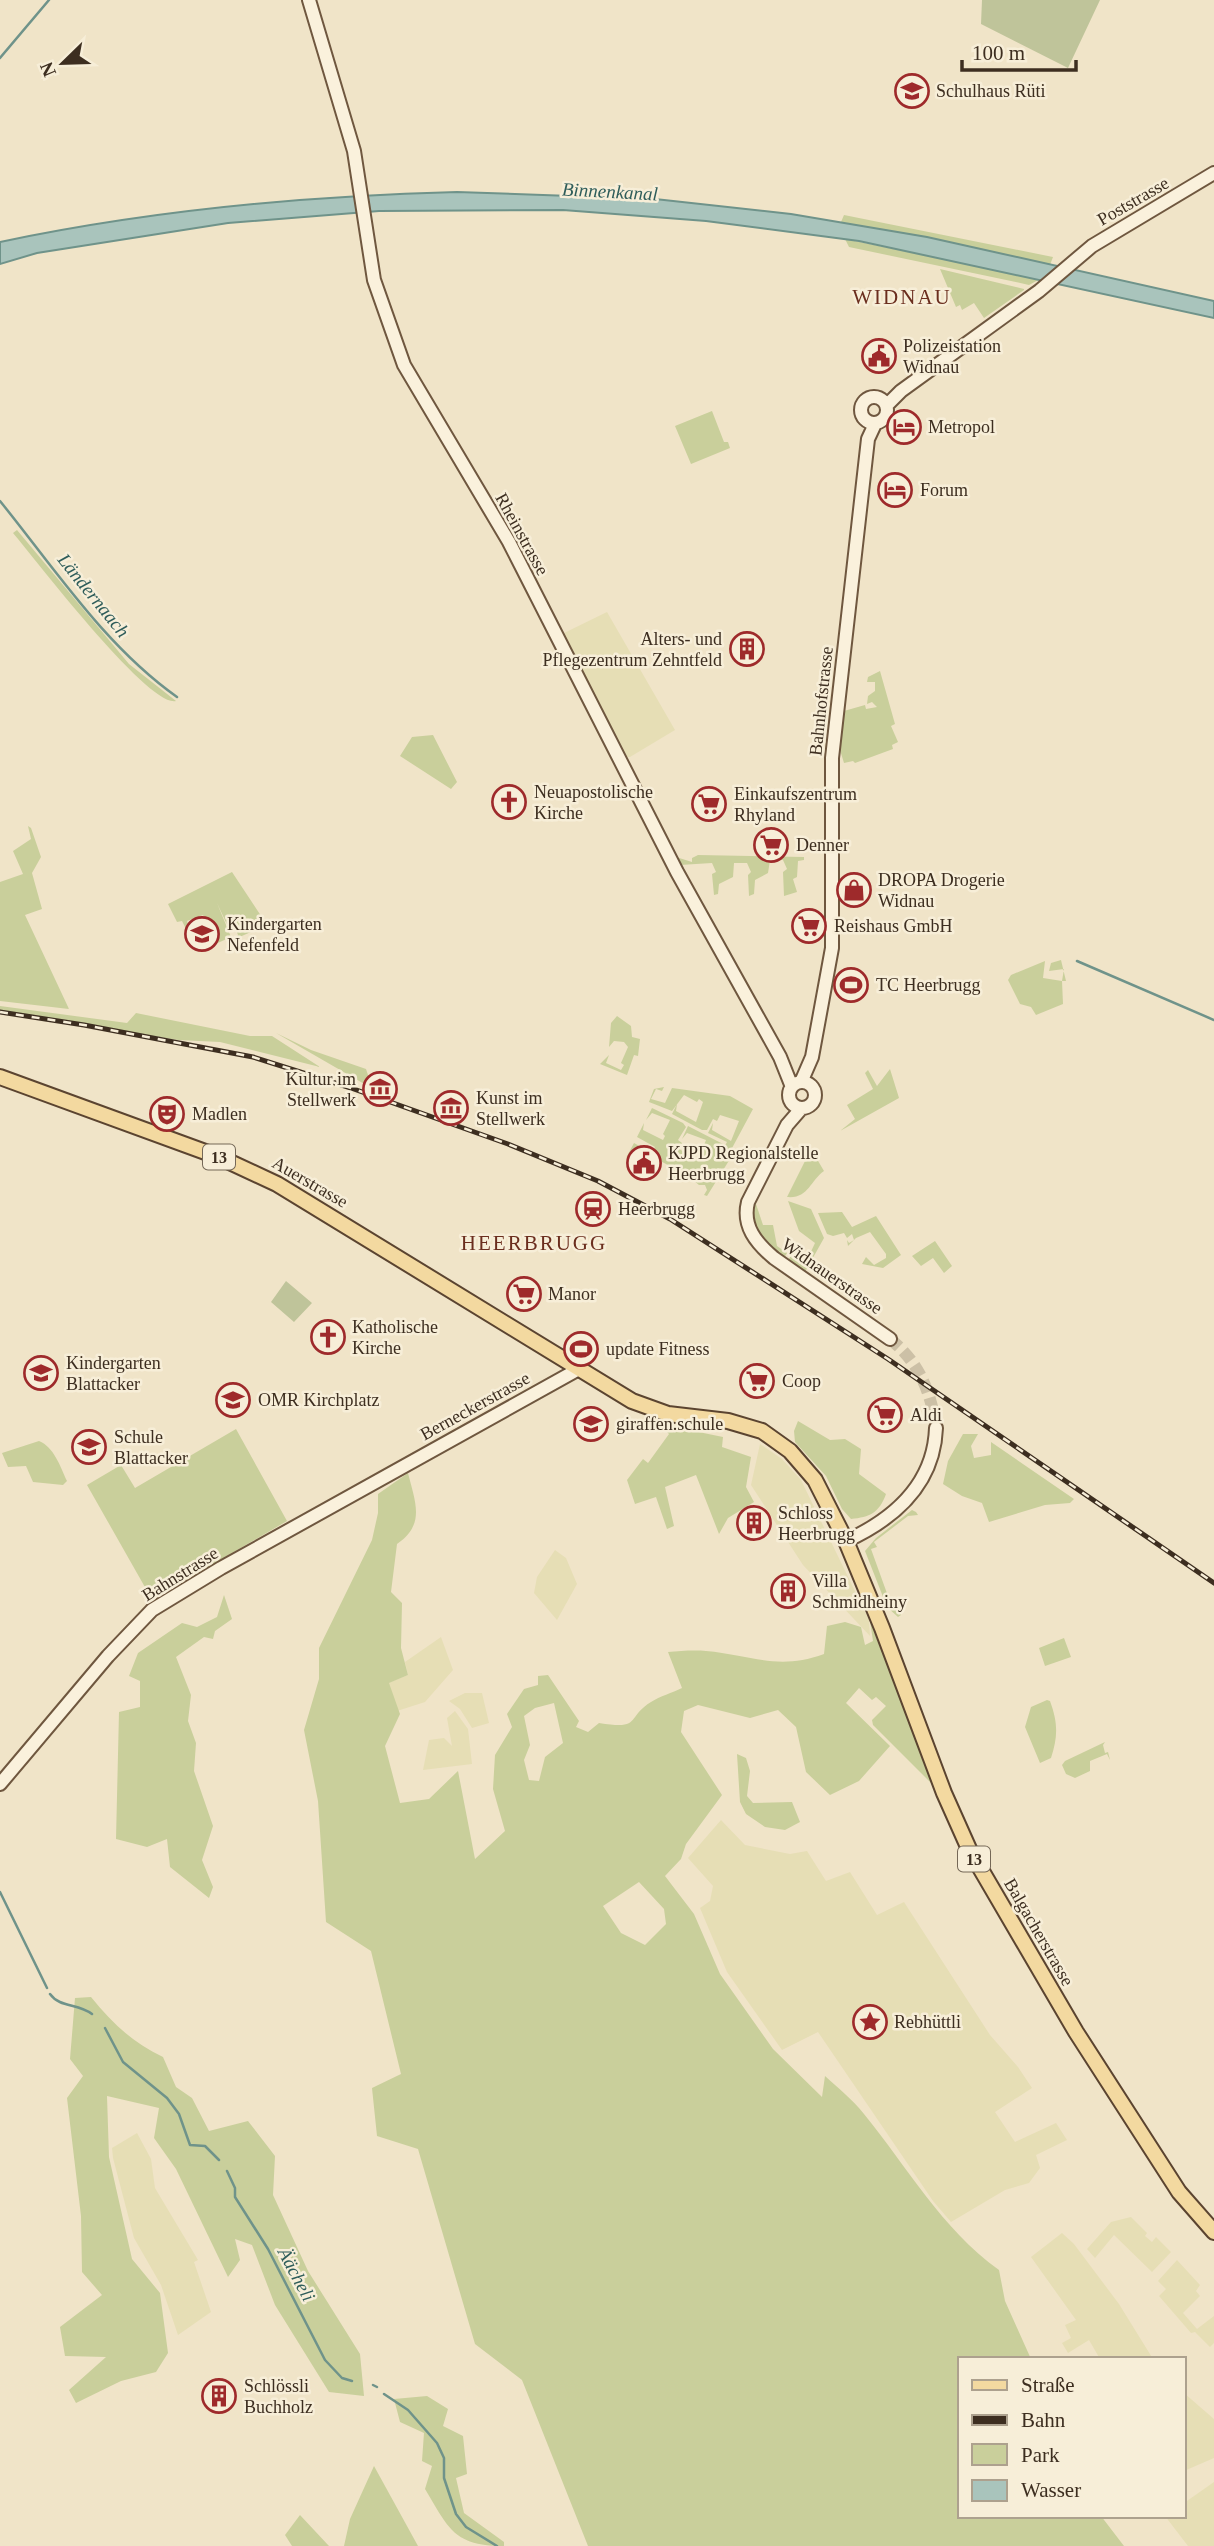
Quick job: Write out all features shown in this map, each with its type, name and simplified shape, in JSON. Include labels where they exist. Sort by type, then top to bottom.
[{"type":"main road","name":"Rheinstrasse","points":[[309,0],[354,151],[374,280],[404,365],[509,542],[677,872],[780,1057],[802,1080]]},
{"type":"main road","name":"Poststrasse","points":[[884,401],[1046,285],[1113,232],[1214,173]]},
{"type":"main road","points":[[873,396],[884,401],[869,422],[861,409],[873,396]]},
{"type":"main road","name":"Bahnhofstrasse","points":[[802,1080],[830,968],[831,758],[869,422]]},
{"type":"main road","name":"Auerstrasse","points":[[0,1077],[219,1157],[277,1184],[577,1370]]},
{"type":"main road","points":[[796,1106],[802,1080]]},
{"type":"main road","name":"Widnauerstrasse","points":[[802,1080],[814,1102],[809,1109],[796,1106],[748,1202],[746,1214],[749,1227],[764,1250],[774,1258],[890,1339]]},
{"type":"main road","name":"Berneckerstrasse","points":[[391,1473],[577,1370]]},
{"type":"main road","name":"Balgacherstrasse","points":[[577,1370],[606,1388],[650,1409],[744,1425],[777,1440],[815,1480],[846,1541],[969,1849],[1040,1974],[1166,2170],[1199,2218],[1214,2232]]},
{"type":"main road","points":[[846,1541],[885,1520],[911,1496],[932,1457],[936,1428]]},
{"type":"main road","name":"Bahnstrasse","points":[[0,1784],[108,1656],[152,1610],[391,1473]]},
{"type":"shaded area","points":[[607,612],[675,730],[630,757],[625,757],[562,634]]},
{"type":"shaded area","points":[[760,1444],[782,1459],[801,1480],[869,1620],[870,1636],[803,1565],[751,1485]]},
{"type":"shaded area","points":[[555,1550],[566,1558],[577,1584],[557,1620],[534,1593],[537,1577]]},
{"type":"shaded area","points":[[441,1637],[453,1670],[425,1702],[397,1711],[388,1683],[408,1675],[405,1662]]},
{"type":"shaded area","points":[[465,1693],[482,1693],[489,1723],[472,1728],[460,1709],[449,1701]]},
{"type":"shaded area","points":[[455,1711],[468,1729],[472,1764],[423,1770],[429,1740],[444,1738],[452,1746],[447,1718]]},
{"type":"shaded area","points":[[721,1820],[745,1845],[790,1854],[807,1851],[826,1881],[850,1872],[877,1915],[904,1902],[990,2035],[1032,2088],[995,2112],[1015,2142],[1056,2123],[1067,2140],[1036,2155],[1040,2168],[1029,2183],[1005,2190],[951,2222],[933,2201],[818,2032],[782,2050],[727,1972],[700,1908],[710,1901],[713,1886],[688,1858]]},
{"type":"shaded area","points":[[137,2133],[151,2159],[155,2188],[198,2260],[194,2262],[211,2312],[178,2335],[161,2285],[134,2238],[113,2158],[112,2148]]},
{"type":"shaded area","points":[[1131,2217],[1147,2233],[1145,2236],[1152,2242],[1156,2237],[1171,2252],[1152,2272],[1114,2235],[1095,2258],[1087,2249],[1111,2222]]},
{"type":"shaded area","points":[[1062,2233],[1074,2244],[1119,2304],[1152,2357],[1099,2357],[1089,2340],[1068,2353],[1062,2343],[1071,2338],[1065,2325],[1076,2320],[1031,2257]]},
{"type":"shaded area","points":[[1177,2260],[1200,2285],[1196,2291],[1200,2296],[1183,2313],[1197,2329],[1214,2316],[1214,2343],[1210,2347],[1195,2332],[1191,2333],[1159,2296],[1166,2289],[1158,2281]]},
{"type":"shaded area","points":[[1186,2395],[1214,2419],[1214,2458],[1186,2470]]},
{"type":"shaded area","points":[[1214,2482],[1214,2546],[1188,2546],[1167,2518],[1186,2518],[1186,2502]]},
{"type":"green space","points":[[982,0],[1100,0],[1068,68],[981,24]]},
{"type":"green space","points":[[844,215],[1053,257],[1050,265],[841,222]]},
{"type":"green space","points":[[845,239],[1040,279],[1029,285],[849,247]]},
{"type":"green space","points":[[940,269],[1024,290],[984,318],[974,303],[962,310],[960,305],[956,307]]},
{"type":"green space","points":[[712,411],[724,442],[728,442],[730,448],[691,464],[675,426]]},
{"type":"green space","points":[[17,530],[129,664],[176,701],[162,697],[118,658],[13,533]]},
{"type":"green space","points":[[880,671],[895,724],[891,726],[898,742],[892,745],[893,749],[855,763],[844,763],[840,750],[844,711],[865,705],[866,709],[877,707],[872,702],[867,704],[868,696],[875,691],[875,682],[867,682],[868,677]]},
{"type":"green space","points":[[433,735],[457,782],[451,789],[400,756],[412,737]]},
{"type":"green space","points":[[28,826],[41,857],[32,873],[42,909],[25,915],[69,1009],[0,1001],[0,882],[23,874],[13,851],[31,839]]},
{"type":"green space","points":[[698,855],[804,857],[804,860],[798,861],[797,877],[793,879],[797,892],[784,896],[783,872],[787,869],[783,860],[770,860],[768,873],[755,880],[754,894],[749,896],[748,875],[751,872],[747,863],[734,863],[733,877],[719,884],[718,894],[714,895],[712,874],[716,872],[712,863],[680,865],[676,857],[692,862],[692,858]]},
{"type":"green space","points":[[232,872],[267,925],[235,939],[238,935],[235,927],[229,929],[217,903],[231,937],[200,951],[199,949],[215,941],[203,915],[187,921],[189,927],[186,929],[182,921],[177,922],[168,904]]},
{"type":"green space","points":[[1061,960],[1063,969],[1049,971],[1051,963]]},
{"type":"green space","points":[[1045,961],[1043,978],[1062,981],[1063,1004],[1036,1015],[1031,1007],[1020,1004],[1008,980],[1011,975]]},
{"type":"green space","points":[[0,1006],[127,1023],[136,1013],[250,1036],[272,1036],[320,1067],[220,1042],[178,1040],[0,1012]]},
{"type":"green space","points":[[617,1016],[631,1026],[632,1037],[640,1039],[638,1056],[634,1055],[627,1075],[600,1064],[609,1055],[606,1063],[621,1070],[624,1065],[621,1063],[628,1047],[624,1042],[614,1041],[609,1047],[611,1023]]},
{"type":"green space","points":[[276,1033],[311,1050],[366,1069],[368,1075],[386,1082],[384,1087],[376,1084],[373,1089]]},
{"type":"green space","points":[[890,1069],[899,1098],[840,1131],[855,1119],[847,1105],[873,1089],[865,1073],[868,1070],[877,1086]]},
{"type":"green space","points":[[664,1087],[662,1091],[656,1089],[651,1099],[665,1103],[672,1088],[730,1096],[753,1109],[731,1150],[736,1153],[733,1157],[722,1151],[727,1142],[708,1133],[713,1123],[712,1130],[731,1141],[739,1121],[720,1115],[717,1121],[713,1119],[707,1130],[702,1130],[672,1114],[676,1105],[672,1111],[649,1102],[654,1089]],"holes":[[[684,1095],[703,1102],[696,1122],[676,1111],[677,1104]]]},
{"type":"green space","points":[[652,1108],[683,1123],[686,1127],[678,1140],[682,1143],[679,1149],[698,1160],[706,1140],[687,1133],[682,1139],[688,1126],[723,1144],[719,1153],[730,1159],[707,1196],[704,1195],[707,1190],[705,1185],[699,1185],[680,1172],[675,1179],[668,1175],[671,1170],[668,1165],[637,1149],[626,1158],[634,1143],[652,1153],[655,1147],[637,1137],[644,1123],[643,1130],[663,1140],[670,1120],[652,1113],[646,1120]]},
{"type":"green space","points":[[811,1149],[824,1171],[800,1195],[787,1197]]},
{"type":"green space","points":[[755,1201],[763,1225],[773,1225],[777,1246],[787,1253],[784,1258],[771,1247],[756,1226],[753,1210]]},
{"type":"green space","points":[[788,1201],[811,1209],[824,1238],[805,1272],[788,1260],[794,1252],[807,1260],[815,1243],[799,1231]]},
{"type":"green space","points":[[842,1212],[852,1227],[876,1216],[901,1255],[883,1268],[862,1264],[866,1257],[874,1265],[886,1258],[870,1232],[854,1240],[852,1234],[847,1238],[844,1233],[833,1236],[827,1234],[818,1213]]},
{"type":"green space","points":[[935,1241],[952,1266],[944,1273],[933,1258],[921,1266],[912,1256]]},
{"type":"green space","points":[[286,1281],[312,1303],[294,1322],[271,1302]]},
{"type":"green space","points":[[798,1421],[830,1440],[845,1439],[861,1449],[859,1474],[886,1494],[877,1510],[864,1517],[851,1519],[842,1509],[826,1476],[795,1442],[794,1431]]},
{"type":"green space","points":[[674,1427],[723,1437],[722,1447],[751,1457],[746,1487],[754,1502],[728,1518],[719,1534],[696,1475],[665,1487],[674,1526],[667,1529],[656,1497],[635,1504],[627,1480],[643,1459],[648,1463],[669,1434],[665,1430]]},
{"type":"green space","points":[[236,1429],[287,1521],[155,1598],[150,1596],[87,1485],[121,1465],[135,1488]]},
{"type":"green space","points":[[963,1434],[978,1434],[971,1446],[974,1458],[991,1455],[991,1442],[1074,1499],[1070,1503],[1045,1505],[989,1522],[982,1503],[962,1496],[943,1484],[948,1461]]},
{"type":"green space","points":[[39,1441],[49,1448],[56,1458],[67,1481],[63,1485],[33,1482],[26,1466],[8,1467],[2,1453]]},
{"type":"green space","points":[[408,1473],[415,1503],[415,1520],[412,1529],[397,1544],[391,1592],[402,1603],[401,1648],[408,1675],[389,1683],[400,1714],[385,1746],[400,1803],[429,1799],[458,1771],[475,1859],[505,1831],[493,1789],[495,1755],[512,1727],[507,1714],[524,1689],[538,1685],[538,1676],[548,1675],[579,1721],[576,1727],[588,1732],[599,1723],[628,1724],[651,1702],[682,1688],[668,1652],[706,1651],[778,1662],[808,1659],[824,1654],[827,1626],[845,1622],[861,1627],[865,1645],[873,1641],[870,1621],[934,1786],[873,1725],[872,1720],[886,1706],[876,1697],[872,1700],[859,1688],[846,1703],[890,1746],[859,1781],[830,1795],[806,1772],[796,1727],[778,1710],[750,1718],[698,1705],[684,1711],[681,1732],[722,1795],[686,1844],[681,1859],[665,1876],[694,1914],[720,1974],[773,2049],[822,2097],[825,2076],[850,2099],[942,2216],[960,2236],[999,2270],[1005,2301],[1030,2357],[958,2357],[958,2518],[1103,2518],[1124,2546],[588,2546],[522,2380],[475,2344],[418,2149],[377,2136],[372,2088],[401,2074],[371,1951],[326,1922],[318,1801],[304,1730],[319,1679],[319,1648],[372,1540],[378,1513],[378,1494]],"holes":[[[554,1703],[563,1743],[545,1757],[539,1781],[529,1780],[524,1760],[530,1745],[524,1716],[535,1708]],[[639,1882],[664,1909],[666,1924],[645,1945],[621,1933],[603,1906]]]},
{"type":"green space","points":[[912,1510],[918,1515],[908,1516],[874,1542],[877,1547],[871,1549],[893,1610],[899,1608],[901,1615],[898,1617],[887,1607],[865,1551],[876,1538]]},
{"type":"green space","points":[[224,1595],[232,1619],[215,1631],[213,1639],[204,1637],[176,1657],[191,1695],[188,1721],[196,1743],[194,1771],[213,1826],[202,1860],[213,1887],[209,1898],[170,1867],[167,1839],[147,1847],[116,1839],[119,1712],[140,1707],[140,1681],[129,1676],[138,1653],[182,1623],[197,1627],[217,1617]]},
{"type":"green space","points":[[1064,1638],[1071,1657],[1045,1666],[1039,1648]]},
{"type":"green space","points":[[1050,1701],[1055,1716],[1056,1736],[1051,1758],[1040,1763],[1025,1727],[1031,1707]]},
{"type":"green space","points":[[1105,1742],[1105,1753],[1108,1752],[1110,1760],[1107,1754],[1090,1761],[1090,1771],[1075,1778],[1066,1774],[1062,1765],[1065,1761]]},
{"type":"green space","points":[[737,1754],[746,1758],[750,1771],[747,1796],[753,1803],[792,1802],[800,1822],[785,1830],[765,1827],[746,1814],[740,1802]]},
{"type":"green space","points":[[91,1997],[124,2031],[163,2057],[176,2087],[192,2098],[209,2131],[248,2121],[275,2156],[273,2195],[308,2271],[360,2354],[364,2396],[329,2392],[275,2305],[252,2245],[235,2239],[240,2260],[228,2277],[176,2169],[154,2138],[159,2108],[107,2096],[109,2157],[132,2259],[160,2293],[168,2353],[156,2372],[121,2381],[76,2403],[69,2390],[106,2357],[65,2356],[60,2327],[102,2295],[82,2272],[81,2216],[67,2098],[83,2076],[70,2059],[75,1998]]},
{"type":"green space","points":[[427,2396],[448,2409],[443,2426],[463,2436],[467,2474],[456,2478],[464,2513],[504,2542],[504,2546],[463,2539],[447,2525],[425,2489],[432,2466],[422,2461],[424,2433],[400,2422],[394,2399]]},
{"type":"green space","points":[[374,2466],[418,2546],[344,2546],[350,2519]]},
{"type":"green space","points":[[300,2515],[329,2546],[292,2546],[285,2535]]},
{"type":"water","points":[[457,192],[655,199],[791,214],[927,237],[1214,301],[1214,318],[859,241],[706,221],[563,210],[379,211],[228,223],[37,253],[0,264],[0,242],[114,221],[284,201]]},
{"type":"waterway","points":[[0,58],[49,0]]},
{"type":"waterway","name":"Ländernaach","points":[[0,501],[104,631],[151,677],[177,697]]},
{"type":"waterway","name":"Ländernaach","points":[[1077,961],[1214,1020]]},
{"type":"waterway","name":"Äächeli","points":[[0,1892],[47,1988]]},
{"type":"waterway","name":"Äächeli","points":[[50,1994],[59,2001],[92,2014]]},
{"type":"waterway","name":"Äächeli","points":[[105,2028],[123,2062],[167,2098],[179,2114],[190,2145],[205,2146],[219,2160]]},
{"type":"waterway","name":"Äächeli","points":[[227,2171],[235,2188],[235,2197],[268,2249],[325,2360],[342,2378],[352,2381]]},
{"type":"waterway","name":"Äächeli","points":[[373,2385],[377,2387]]},
{"type":"waterway","name":"Äächeli","points":[[384,2394],[408,2410],[437,2443],[444,2458],[444,2478],[456,2514],[466,2527],[497,2546]]},
{"type":"tunnel","points":[[890,1339],[909,1358],[922,1379],[931,1402],[936,1428]]},
{"type":"railway","points":[[0,1012],[253,1057],[351,1088],[508,1144],[598,1181],[670,1219],[888,1359],[1214,1583]]},
{"type":"place","name":"Schulhaus Rüti","points":[[912,91]]},
{"type":"place","name":"Polizeistation Widnau","points":[[879,356]]},
{"type":"place","name":"Metropol","points":[[904,427]]},
{"type":"place","name":"Forum","points":[[895,490]]},
{"type":"place","name":"Alters- und Pflegezentrum Zehntfeld","points":[[747,649]]},
{"type":"place","name":"Neuapostolische Kirche","points":[[509,802]]},
{"type":"place","name":"Einkaufszentrum Rhyland","points":[[709,804]]},
{"type":"place","name":"Denner","points":[[771,845]]},
{"type":"place","name":"DROPA Drogerie Widnau","points":[[854,890]]},
{"type":"place","name":"Reishaus GmbH","points":[[809,926]]},
{"type":"place","name":"Kindergarten Nefenfeld","points":[[202,934]]},
{"type":"place","name":"TC Heerbrugg","points":[[851,985]]},
{"type":"place","name":"Kultur im Stellwerk","points":[[380,1089]]},
{"type":"place","name":"Kunst im Stellwerk","points":[[451,1108]]},
{"type":"place","name":"Madlen","points":[[167,1114]]},
{"type":"place","name":"KJPD Regionalstelle Heerbrugg","points":[[644,1163]]},
{"type":"place","name":"Heerbrugg","points":[[593,1209]]},
{"type":"place","name":"Manor","points":[[524,1294]]},
{"type":"place","name":"Katholische Kirche","points":[[328,1337]]},
{"type":"place","name":"update Fitness","points":[[581,1349]]},
{"type":"place","name":"Kindergarten Blattacker","points":[[41,1373]]},
{"type":"place","name":"Coop","points":[[757,1381]]},
{"type":"place","name":"OMR Kirchplatz","points":[[233,1400]]},
{"type":"place","name":"Aldi","points":[[885,1415]]},
{"type":"place","name":"giraffen.schule","points":[[591,1424]]},
{"type":"place","name":"Schule Blattacker","points":[[89,1447]]},
{"type":"place","name":"Schloss Heerbrugg","points":[[754,1523]]},
{"type":"place","name":"Villa Schmidheiny","points":[[788,1591]]},
{"type":"place","name":"Rebhüttli","points":[[870,2022]]},
{"type":"place","name":"Schlössli Buchholz","points":[[219,2396]]},
{"type":"district","name":"WIDNAU","points":[[902,297]]},
{"type":"district","name":"HEERBRUGG","points":[[534,1243]]},
{"type":"water label","name":"Binnenkanal","points":[[610,191]]}]
